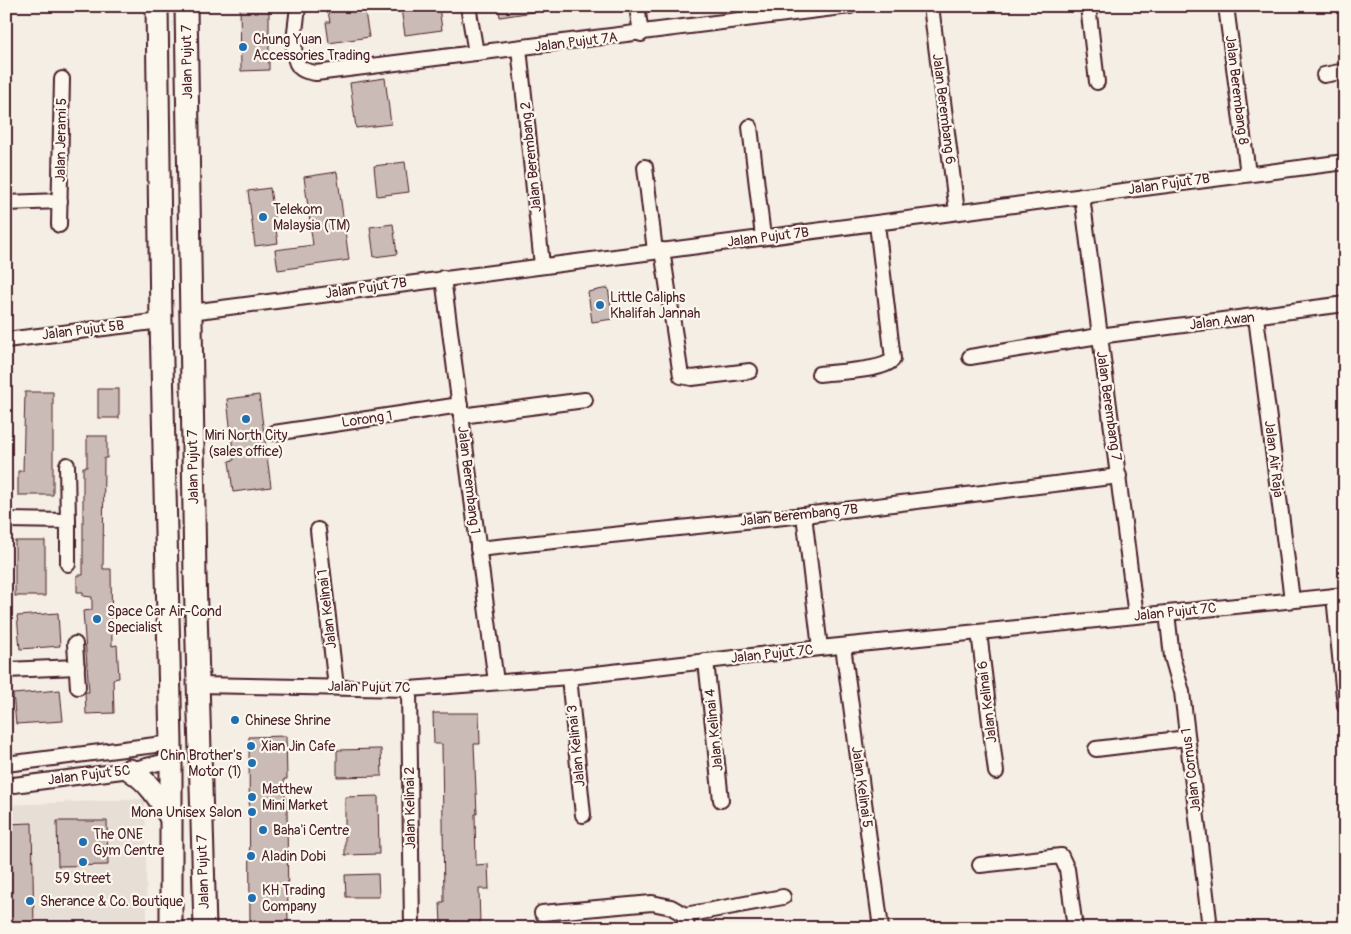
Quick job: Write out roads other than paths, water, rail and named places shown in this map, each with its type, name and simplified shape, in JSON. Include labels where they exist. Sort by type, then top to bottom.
[{"type":"main road","name":"Jalan Pujut 7","points":[[158,6],[161,321],[171,751],[171,928]]},
{"type":"main road","name":"Jalan Pujut 7","points":[[186,6],[195,574],[205,928]]},
{"type":"main road","points":[[171,751],[189,742],[191,737],[188,613],[195,574]]},
{"type":"main road","points":[[130,770],[156,793],[170,818]]},
{"type":"street","name":"Jalan Pujut 7A","points":[[298,6],[294,56],[297,65],[302,69],[316,72],[640,34],[781,10],[850,6]]},
{"type":"street","points":[[468,6],[476,54]]},
{"type":"street","points":[[637,6],[640,34]]},
{"type":"street","name":"Jalan Berembang 6","points":[[931,6],[957,212]]},
{"type":"street","points":[[1088,6],[1097,82]]},
{"type":"street","name":"Jalan Berembang 8","points":[[1226,6],[1248,174]]},
{"type":"street","name":"Jalan Berembang 2","points":[[519,48],[542,265]]},
{"type":"street","points":[[1324,75],[1345,71]]},
{"type":"street","name":"Jalan Jerami 5","points":[[59,225],[62,79]]},
{"type":"street","points":[[750,127],[762,237]]},
{"type":"street","name":"Jalan Pujut 7B","points":[[191,312],[1345,162]]},
{"type":"street","points":[[645,167],[681,376],[692,378],[750,371]]},
{"type":"street","name":"Jalan Berembang 7","points":[[1082,196],[1136,616]]},
{"type":"street","name":"Jalan Jerami 5","points":[[6,202],[60,201]]},
{"type":"street","points":[[818,374],[879,366],[890,363],[893,359],[877,224]]},
{"type":"street","name":"Jalan Berembang 1","points":[[443,278],[496,682]]},
{"type":"street","name":"Jalan Awan","points":[[970,357],[1099,336],[1345,304]]},
{"type":"street","name":"Jalan Air Raja","points":[[1256,317],[1292,600]]},
{"type":"street","name":"Jalan Pujut 5B","points":[[6,340],[161,321]]},
{"type":"street","name":"Lorong 1","points":[[274,433],[460,410],[585,400]]},
{"type":"street","points":[[67,465],[68,564]]},
{"type":"street","name":"Jalan Berembang 7B","points":[[478,549],[804,515],[1119,476]]},
{"type":"street","points":[[804,515],[820,648]]},
{"type":"street","points":[[6,520],[68,521]]},
{"type":"street","name":"Jalan Kelinai 1","points":[[318,530],[336,687]]},
{"type":"street","points":[[1339,596],[1345,706]]},
{"type":"street","name":"Jalan Pujut 7C","points":[[198,685],[409,689],[569,677],[820,648],[1339,596]]},
{"type":"street","name":"Jalan Cornus 1","points":[[1167,613],[1172,657],[1182,692],[1210,928]]},
{"type":"street","name":"Jalan Kelinai 6","points":[[979,632],[996,772]]},
{"type":"street","points":[[75,644],[78,687]]},
{"type":"street","name":"Jalan Kelinai 5","points":[[843,646],[881,928]]},
{"type":"street","name":"Jalan Kelinai 4","points":[[706,661],[721,800]]},
{"type":"street","points":[[6,670],[77,667]]},
{"type":"street","name":"Jalan Kelinai 3","points":[[569,677],[583,815]]},
{"type":"street","name":"Jalan Kelinai 2","points":[[409,689],[412,928]]},
{"type":"street","points":[[1096,749],[1187,738]]},
{"type":"street","name":"Jalan Pujut 5C","points":[[6,764],[171,751]]},
{"type":"street","name":"Jalan Pujut 5C","points":[[6,786],[130,770],[171,751]]},
{"type":"street","points":[[50,760],[54,780]]},
{"type":"street","points":[[980,865],[1061,856],[1067,869],[1075,928]]},
{"type":"street","points":[[542,913],[652,903],[671,907],[686,921],[783,897]]},
{"type":"place","name":"Chung Yuan Accessories Trading","points":[[243,47]]},
{"type":"place","name":"Telekom Malaysia (TM)","points":[[263,217]]},
{"type":"place","name":"Little Caliphs Khalifah Jannah","points":[[600,305]]},
{"type":"place","name":"Miri North City (sales office)","points":[[246,419]]},
{"type":"place","name":"Space Car Air-Cond Specialist","points":[[97,619]]},
{"type":"place","name":"Chinese Shrine","points":[[235,720]]},
{"type":"place","name":"Xian Jin Cafe","points":[[251,746]]},
{"type":"place","name":"Chin Brother's Motor (1)","points":[[252,763]]},
{"type":"place","name":"Matthew Mini Market","points":[[252,797]]},
{"type":"place","name":"Mona Unisex Salon","points":[[252,812]]},
{"type":"place","name":"Baha'i Centre","points":[[263,830]]},
{"type":"place","name":"The ONE Gym Centre","points":[[83,842]]},
{"type":"place","name":"Aladin Dobi","points":[[251,856]]},
{"type":"place","name":"59 Street","points":[[83,862]]},
{"type":"place","name":"KH Trading Company","points":[[252,898]]},
{"type":"place","name":"Sherance & Co. Boutique","points":[[30,901]]}]
